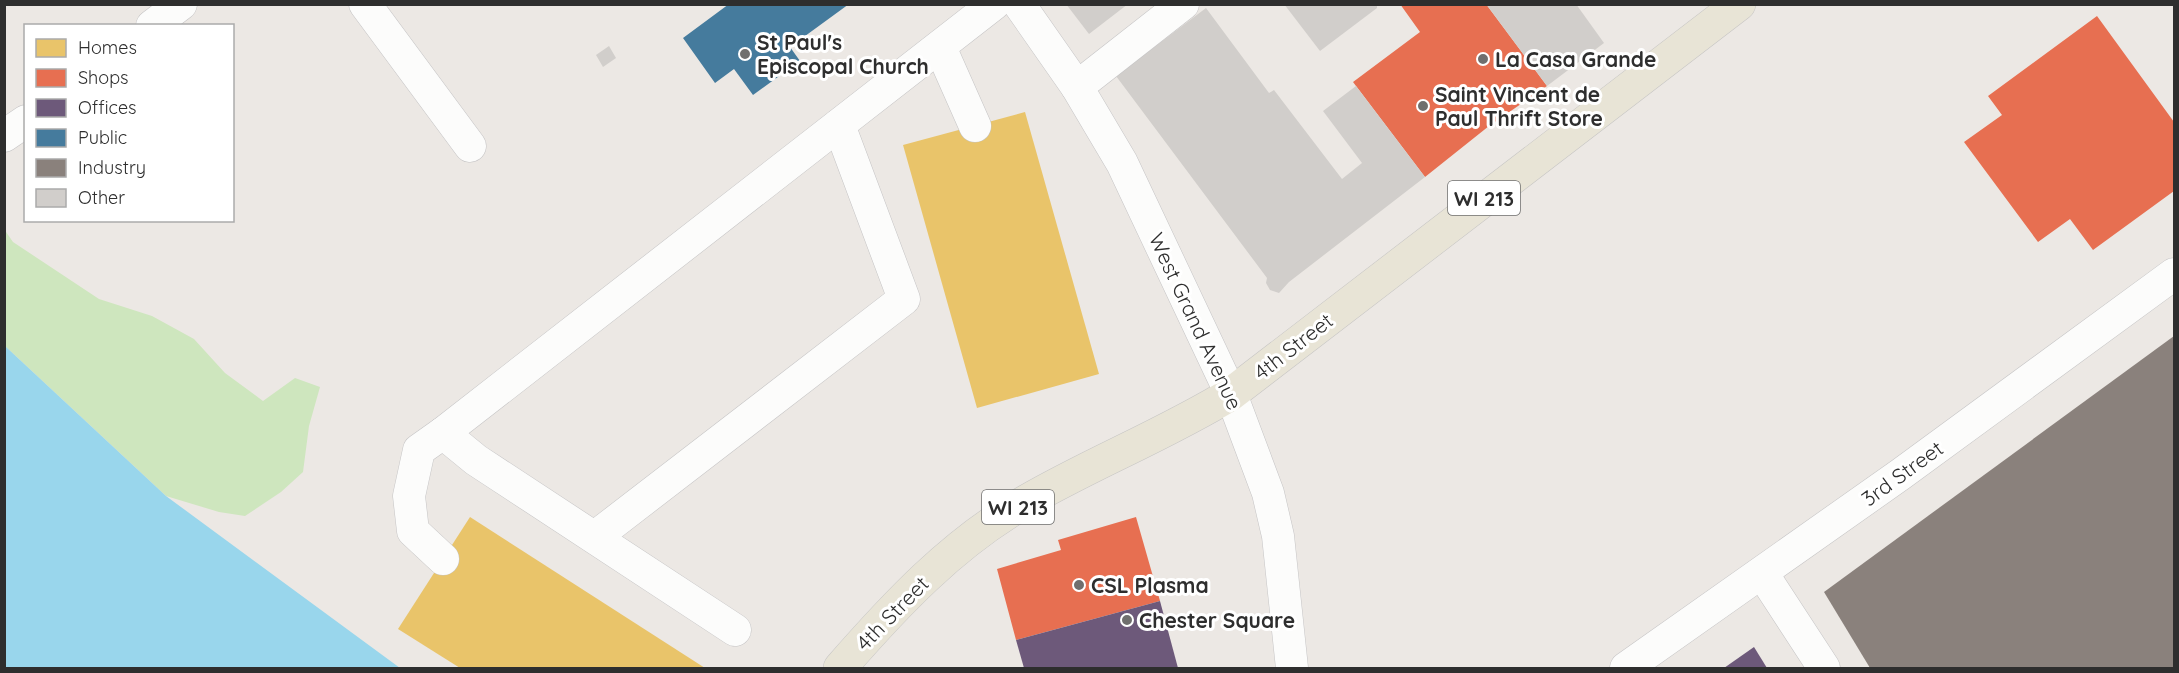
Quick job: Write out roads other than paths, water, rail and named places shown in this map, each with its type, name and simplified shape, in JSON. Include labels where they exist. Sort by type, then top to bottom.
[{"type":"main road","name":"4th Street","points":[[840,669],[883,619],[942,561],[994,522],[1024,502],[1190,419],[1231,394],[1739,4]]},
{"type":"street","points":[[155,24],[180,4]]},
{"type":"street","points":[[365,4],[470,146]]},
{"type":"street","points":[[443,559],[413,531],[409,496],[419,450],[994,4]]},
{"type":"street","name":"West Grand Avenue","points":[[1019,4],[1077,87],[1122,163],[1231,394],[1268,493],[1278,536],[1292,669]]},
{"type":"street","points":[[1077,87],[1182,4]]},
{"type":"street","points":[[939,47],[975,126]]},
{"type":"street","points":[[4,136],[24,122]]},
{"type":"street","points":[[595,537],[904,299],[839,125]]},
{"type":"street","name":"3rd Street","points":[[1626,669],[2175,274]]},
{"type":"street","points":[[442,433],[476,460],[735,630]]},
{"type":"street","points":[[1761,573],[1824,669]]},
{"type":"water","points":[[5,346],[166,496],[400,668],[5,668]]},
{"type":"place","name":"St Paul's Episcopal Church","points":[[745,54]]},
{"type":"place","name":"La Casa Grande","points":[[1483,59]]},
{"type":"place","name":"Saint Vincent de Paul Thrift Store","points":[[1423,106]]},
{"type":"place","name":"CSL Plasma","points":[[1079,585]]},
{"type":"place","name":"Chester Square","points":[[1127,620]]}]
